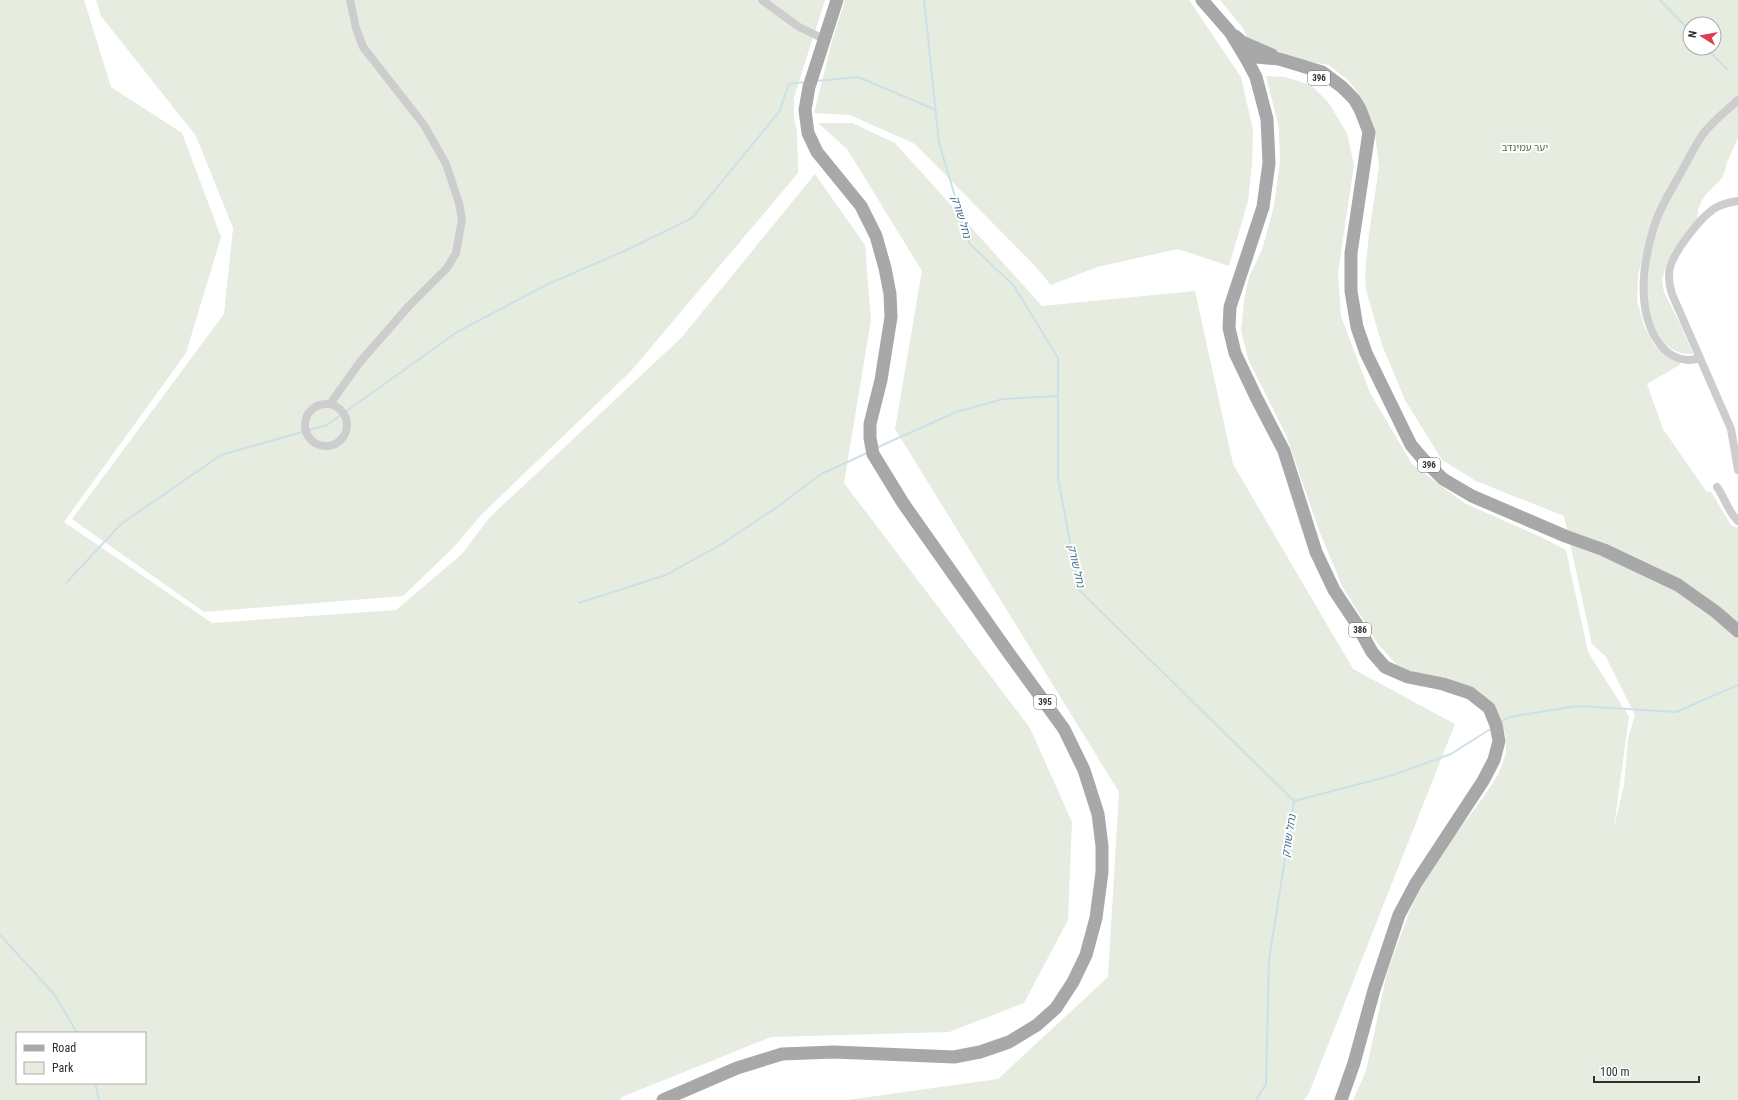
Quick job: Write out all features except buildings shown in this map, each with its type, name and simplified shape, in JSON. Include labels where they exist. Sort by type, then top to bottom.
[{"type":"main road","name":"395","points":[[663,1100],[737,1068],[782,1054],[834,1052],[954,1057],[980,1052],[1009,1042],[1037,1025],[1056,1008],[1073,982],[1086,955],[1096,918],[1102,872],[1102,846],[1098,814],[1084,770],[1064,729],[911,514],[873,454],[870,438],[870,424],[881,380],[888,342],[891,317],[890,294],[876,236],[861,206],[817,152],[808,133],[805,110],[809,87],[837,0]]},
{"type":"main road","name":"386","points":[[1202,0],[1230,32],[1247,60],[1256,77],[1267,119],[1269,163],[1263,207],[1230,308],[1229,328],[1235,353],[1284,451],[1316,552],[1334,590],[1356,623],[1372,652],[1385,667],[1408,677],[1443,684],[1470,693],[1489,708],[1496,725],[1499,741],[1494,760],[1484,781],[1416,883],[1399,915],[1374,990],[1354,1063],[1341,1100]]},
{"type":"main road","points":[[1230,32],[1242,42],[1279,59]]},
{"type":"main road","name":"396","points":[[1247,60],[1256,57],[1279,59],[1322,72],[1342,87],[1354,99],[1360,109],[1369,132],[1351,253],[1351,291],[1357,327],[1366,352],[1411,445],[1443,479],[1472,496],[1565,536],[1604,550],[1678,585],[1716,612],[1738,631]]},
{"type":"main road","name":"396","points":[[1247,60],[1266,66],[1314,75],[1326,81],[1354,108],[1369,132]]},
{"type":"street","points":[[330,404],[342,410],[347,423],[347,429],[340,441],[334,445],[320,446],[308,437],[305,430],[305,423],[310,410],[316,406],[330,404],[360,362],[408,307],[447,268],[456,253],[462,220],[459,203],[446,164],[424,125],[363,47],[356,28],[350,0]]},
{"type":"street","points":[[762,0],[799,27],[824,39]]},
{"type":"street","points":[[1700,358],[1693,360],[1678,359],[1667,352],[1657,339],[1649,323],[1644,298],[1643,278],[1646,258],[1654,226],[1693,149],[1712,123],[1738,100]]},
{"type":"street","points":[[1738,201],[1718,207],[1710,213],[1679,248],[1670,266],[1669,281],[1672,294],[1731,429],[1738,470]]},
{"type":"street","points":[[1717,488],[1724,497],[1732,515],[1738,521]]},
{"type":"green space","points":[[0,0],[84,0],[111,87],[182,133],[221,237],[186,353],[64,522],[212,623],[396,610],[462,554],[489,518],[682,337],[815,174],[865,245],[871,320],[844,483],[1030,728],[1072,822],[1068,920],[1024,1003],[949,1032],[771,1037],[622,1097],[620,1100],[0,1100]]},
{"type":"green space","points":[[96,0],[825,0],[794,97],[794,119],[797,131],[798,173],[631,371],[482,514],[454,547],[403,596],[204,612],[72,519],[224,314],[233,228],[196,136],[101,16]]},
{"type":"green space","points":[[845,0],[1189,0],[1241,77],[1253,130],[1252,163],[1248,201],[1229,266],[1178,249],[1097,267],[1051,285],[1035,266],[915,144],[850,115],[814,113],[832,41]]},
{"type":"green space","name":"יער עמינדב","points":[[1220,0],[1738,0],[1738,97],[1710,121],[1647,238],[1638,276],[1637,300],[1644,326],[1655,346],[1681,364],[1647,384],[1663,429],[1706,491],[1711,492],[1731,525],[1738,528],[1738,1100],[1353,1100],[1366,1071],[1387,973],[1410,910],[1433,864],[1485,795],[1499,773],[1506,753],[1506,736],[1498,717],[1473,691],[1447,678],[1415,673],[1397,665],[1378,644],[1342,586],[1319,530],[1286,435],[1248,359],[1241,330],[1244,301],[1249,277],[1262,250],[1274,206],[1280,162],[1279,128],[1266,76],[1285,77],[1311,85],[1328,102],[1347,133],[1354,165],[1338,273],[1341,316],[1370,393],[1412,464],[1464,503],[1541,537],[1566,550],[1588,652],[1629,717],[1614,827],[1624,785],[1628,739],[1635,715],[1606,657],[1592,644],[1564,516],[1476,481],[1442,460],[1405,400],[1382,345],[1366,290],[1365,275],[1369,233],[1379,168],[1374,125],[1359,94],[1349,81],[1329,65],[1294,59],[1280,52],[1251,46],[1243,28]]},
{"type":"green space","points":[[1738,103],[1738,138],[1727,162],[1722,178],[1702,200],[1698,209],[1697,220],[1688,229],[1673,250],[1666,265],[1662,280],[1664,292],[1693,354],[1681,353],[1667,346],[1654,326],[1646,298],[1646,269],[1660,221],[1683,171],[1692,155],[1715,122]]},
{"type":"green space","points":[[818,123],[852,123],[895,143],[1042,306],[1195,291],[1233,464],[1353,669],[1455,724],[1309,1093],[1304,1100],[847,1100],[998,1079],[1108,977],[1119,792],[895,429],[922,271],[847,149]]},
{"type":"waterway","name":"נחל שורק","points":[[924,0],[939,143],[969,243],[1014,286],[1058,358],[1058,478],[1079,590],[1294,801],[1269,960],[1266,1084],[1256,1100]]},
{"type":"waterway","points":[[1660,0],[1682,23]]},
{"type":"waterway","points":[[1714,56],[1728,70]]},
{"type":"waterway","points":[[816,81],[858,77],[936,110]]},
{"type":"waterway","points":[[66,583],[121,524],[221,455],[327,425],[457,332],[548,284],[629,249],[692,218],[779,112],[789,84],[805,82]]},
{"type":"waterway","points":[[876,448],[956,412],[1003,399],[1058,396]]},
{"type":"waterway","points":[[579,603],[666,575],[720,545],[780,505],[821,474],[867,453]]},
{"type":"waterway","points":[[1500,723],[1509,717],[1577,706],[1676,712],[1738,685]]},
{"type":"waterway","points":[[1294,801],[1390,776],[1451,754],[1492,728]]},
{"type":"waterway","points":[[0,935],[55,995],[76,1032]]},
{"type":"waterway","points":[[95,1084],[99,1100]]}]
